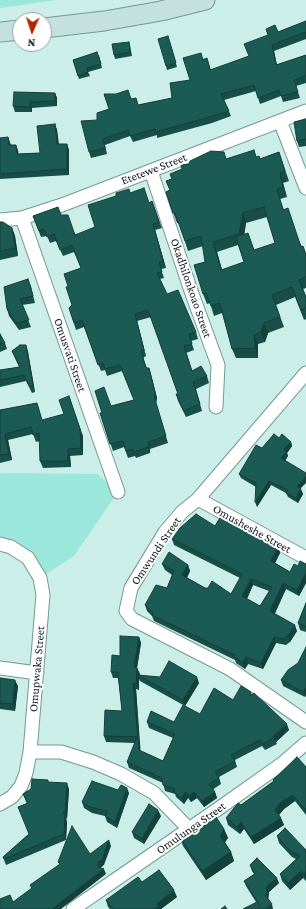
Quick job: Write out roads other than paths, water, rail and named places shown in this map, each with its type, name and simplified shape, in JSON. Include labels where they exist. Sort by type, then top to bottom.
[{"type":"main road","points":[[52,27],[104,21],[161,11],[205,0]]},
{"type":"main road","points":[[0,32],[12,31]]},
{"type":"street","name":"Etetewe Street","points":[[0,220],[22,218],[306,112]]},
{"type":"street","points":[[280,122],[306,188]]},
{"type":"street","name":"Okadhilonkoao Street","points":[[151,170],[191,291],[218,365],[216,407]]},
{"type":"street","name":"Omusvati Street","points":[[22,218],[118,492]]},
{"type":"street","name":"Omwundi Street","points":[[306,373],[302,387],[198,499],[182,512],[165,532],[131,588],[126,611],[132,620],[230,669],[306,722]]},
{"type":"street","name":"Omusheshe Street","points":[[198,499],[306,558]]},
{"type":"street","name":"Omupwaka Street","points":[[0,544],[11,547],[28,558],[40,578],[43,595],[30,752],[26,773],[21,786],[12,797],[0,804]]},
{"type":"street","points":[[0,668],[37,673]]},
{"type":"street","name":"Omulunga Street","points":[[73,909],[189,829],[283,762],[306,743]]},
{"type":"street","points":[[30,752],[61,752],[93,762],[121,774],[154,793],[189,829]]}]
